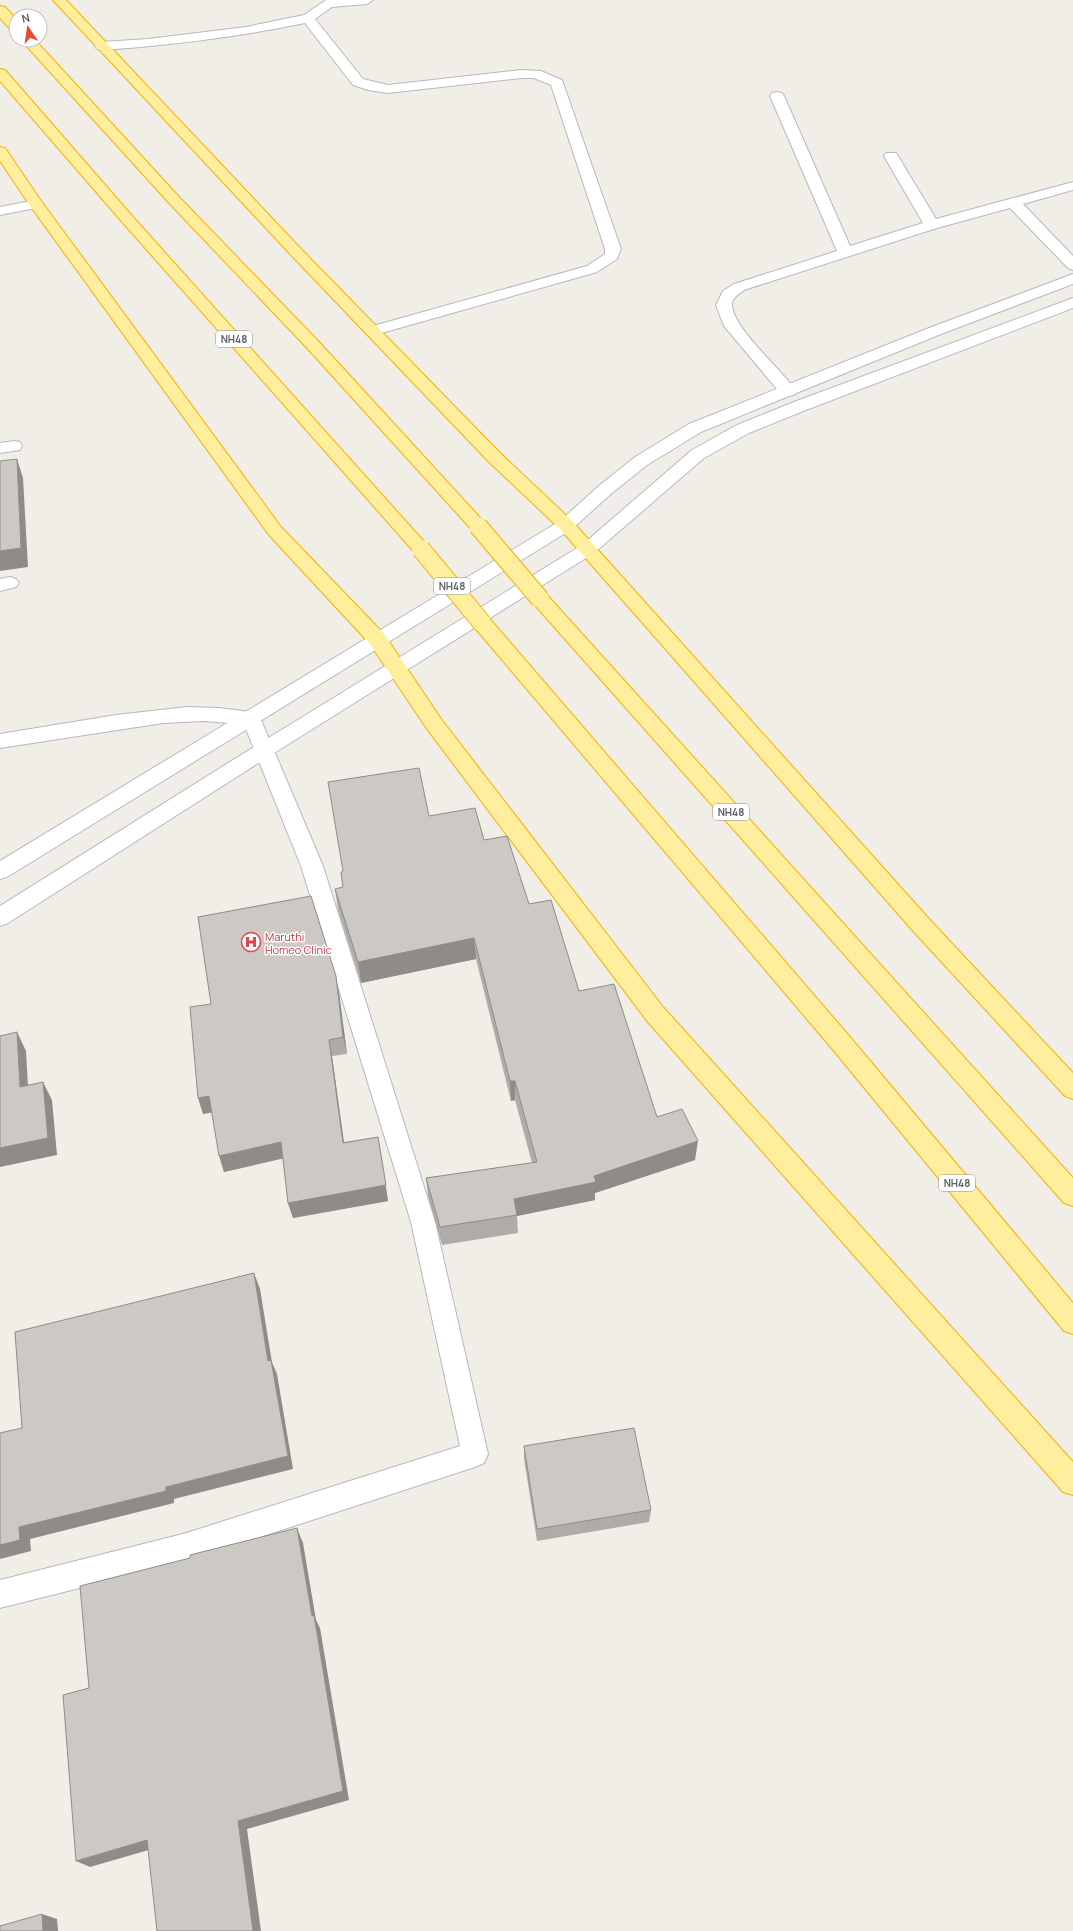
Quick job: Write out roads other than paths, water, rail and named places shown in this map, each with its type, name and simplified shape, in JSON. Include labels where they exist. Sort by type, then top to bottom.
[{"type":"highway","points":[[59,0],[372,331],[494,457],[566,525],[922,926],[1073,1088]]},
{"type":"highway","points":[[0,10],[8,18]]},
{"type":"highway","name":"NH48","points":[[35,48],[175,200],[313,345],[478,526],[540,599],[1073,1195]]},
{"type":"highway","name":"NH48","points":[[0,73],[128,220],[421,548],[482,623],[837,1038],[1073,1322]]},
{"type":"highway","points":[[0,152],[36,204],[275,530],[377,639],[434,724],[655,1014],[1073,1482]]},
{"type":"street","points":[[102,46],[148,43],[246,31],[308,18],[328,1],[367,0]]},
{"type":"street","points":[[308,18],[358,82],[368,86],[388,88],[522,74],[536,74],[557,82],[613,249],[612,256],[592,269],[372,331]]},
{"type":"street","points":[[777,96],[845,252]]},
{"type":"street","points":[[890,156],[932,225]]},
{"type":"street","points":[[788,391],[730,323],[724,305],[728,294],[739,287],[845,252],[932,225],[1073,186]]},
{"type":"street","points":[[1013,202],[1073,265]]},
{"type":"street","points":[[0,210],[36,204]]},
{"type":"street","points":[[0,870],[566,525],[606,489],[641,461],[695,428],[935,331],[1073,279]]},
{"type":"street","points":[[0,917],[264,750],[398,669],[588,549],[698,454],[743,429],[1073,303]]},
{"type":"street","points":[[728,415],[743,429]]},
{"type":"street","points":[[0,741],[188,714],[250,718]]},
{"type":"street","points":[[0,1594],[7,1594],[183,1548],[475,1454],[423,1222],[312,866],[250,718]]},
{"type":"place","name":"Maruthi Homeo Clinic","points":[[251,942]]}]
